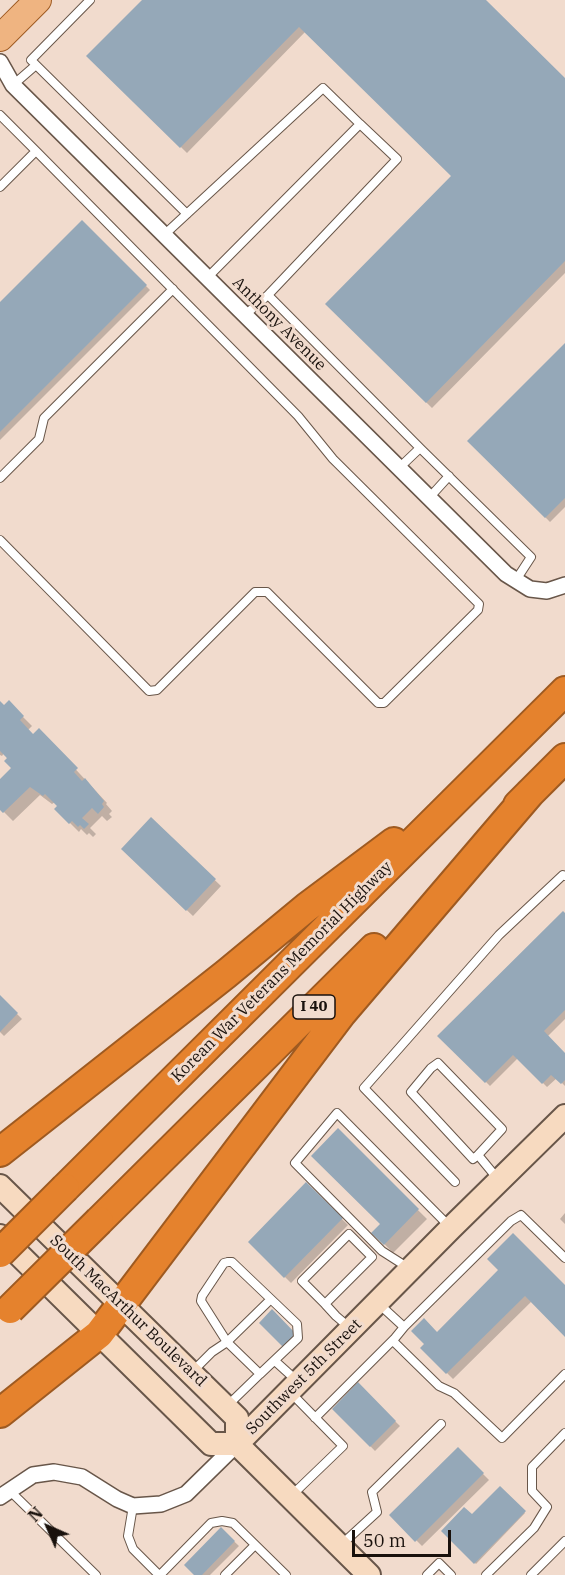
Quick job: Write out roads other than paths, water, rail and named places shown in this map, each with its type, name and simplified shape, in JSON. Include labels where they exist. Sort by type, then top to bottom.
[{"type":"highway","name":"Korean War Veterans Memorial Highway","points":[[0,1253],[565,691]]},
{"type":"highway","name":"I 40","points":[[5,1314],[565,758]]},
{"type":"highway","points":[[0,1152],[226,974],[314,901],[466,790]]},
{"type":"highway","points":[[0,1413],[99,1334],[364,985],[530,793]]},
{"type":"main road","points":[[0,38],[38,0]]},
{"type":"main road","name":"Southwest 5th Street","points":[[237,1444],[565,1116]]},
{"type":"main road","name":"South MacArthur Boulevard","points":[[0,1186],[237,1418],[237,1444]]},
{"type":"main road","points":[[0,1236],[211,1444],[237,1444],[369,1575]]},
{"type":"street","name":"Anthony Avenue","points":[[0,62],[13,85],[506,574],[530,589],[547,591],[565,585]]},
{"type":"street","name":"Southwest 5th Street","points":[[133,1506],[161,1504],[186,1494],[237,1444]]},
{"type":"street","points":[[5,1493],[33,1475],[54,1472],[69,1473],[82,1477],[117,1499],[133,1506]]},
{"type":"lane","points":[[90,0],[31,60],[187,213]]},
{"type":"lane","points":[[13,85],[36,65]]},
{"type":"lane","points":[[164,235],[323,88],[397,159],[268,295],[245,315]]},
{"type":"lane","points":[[0,115],[298,416],[333,459],[478,604],[478,609],[384,704],[378,703],[267,592],[255,592],[157,690],[149,691],[0,540]]},
{"type":"lane","points":[[207,278],[360,124]]},
{"type":"lane","points":[[0,187],[36,151]]},
{"type":"lane","points":[[0,478],[39,439],[44,418],[173,289]]},
{"type":"lane","points":[[268,295],[531,557],[516,580]]},
{"type":"lane","points":[[399,468],[420,448]]},
{"type":"lane","points":[[429,498],[449,476]]},
{"type":"lane","points":[[455,1182],[364,1088],[499,936],[563,875],[565,876]]},
{"type":"lane","points":[[475,1157],[502,1129],[438,1063],[411,1092],[475,1157],[500,1181]]},
{"type":"lane","points":[[411,1269],[382,1251],[295,1164],[337,1113],[451,1228]]},
{"type":"lane","points":[[315,1418],[511,1221],[520,1215],[565,1258]]},
{"type":"lane","points":[[325,1304],[372,1257],[349,1234],[303,1281],[325,1304],[351,1329]]},
{"type":"lane","points":[[226,1407],[298,1338],[297,1324],[232,1262],[224,1263],[201,1301],[227,1342],[260,1374]]},
{"type":"lane","points":[[192,1373],[270,1300]]},
{"type":"lane","points":[[378,1303],[404,1327]]},
{"type":"lane","points":[[393,1341],[439,1386],[454,1393],[502,1437],[565,1374]]},
{"type":"lane","points":[[275,1361],[315,1418],[343,1446],[290,1497]]},
{"type":"lane","points":[[340,1546],[377,1512],[372,1492],[441,1424]]},
{"type":"lane","points":[[486,1575],[534,1527],[547,1507],[532,1491],[532,1467],[565,1433]]},
{"type":"lane","points":[[5,1493],[96,1575]]},
{"type":"lane","points":[[133,1506],[128,1536],[133,1549],[160,1575],[211,1523],[222,1521],[233,1523],[285,1575]]},
{"type":"lane","points":[[531,1575],[565,1541]]},
{"type":"lane","points":[[225,1575],[255,1545]]},
{"type":"lane","points":[[427,1575],[439,1563],[451,1575]]}]
